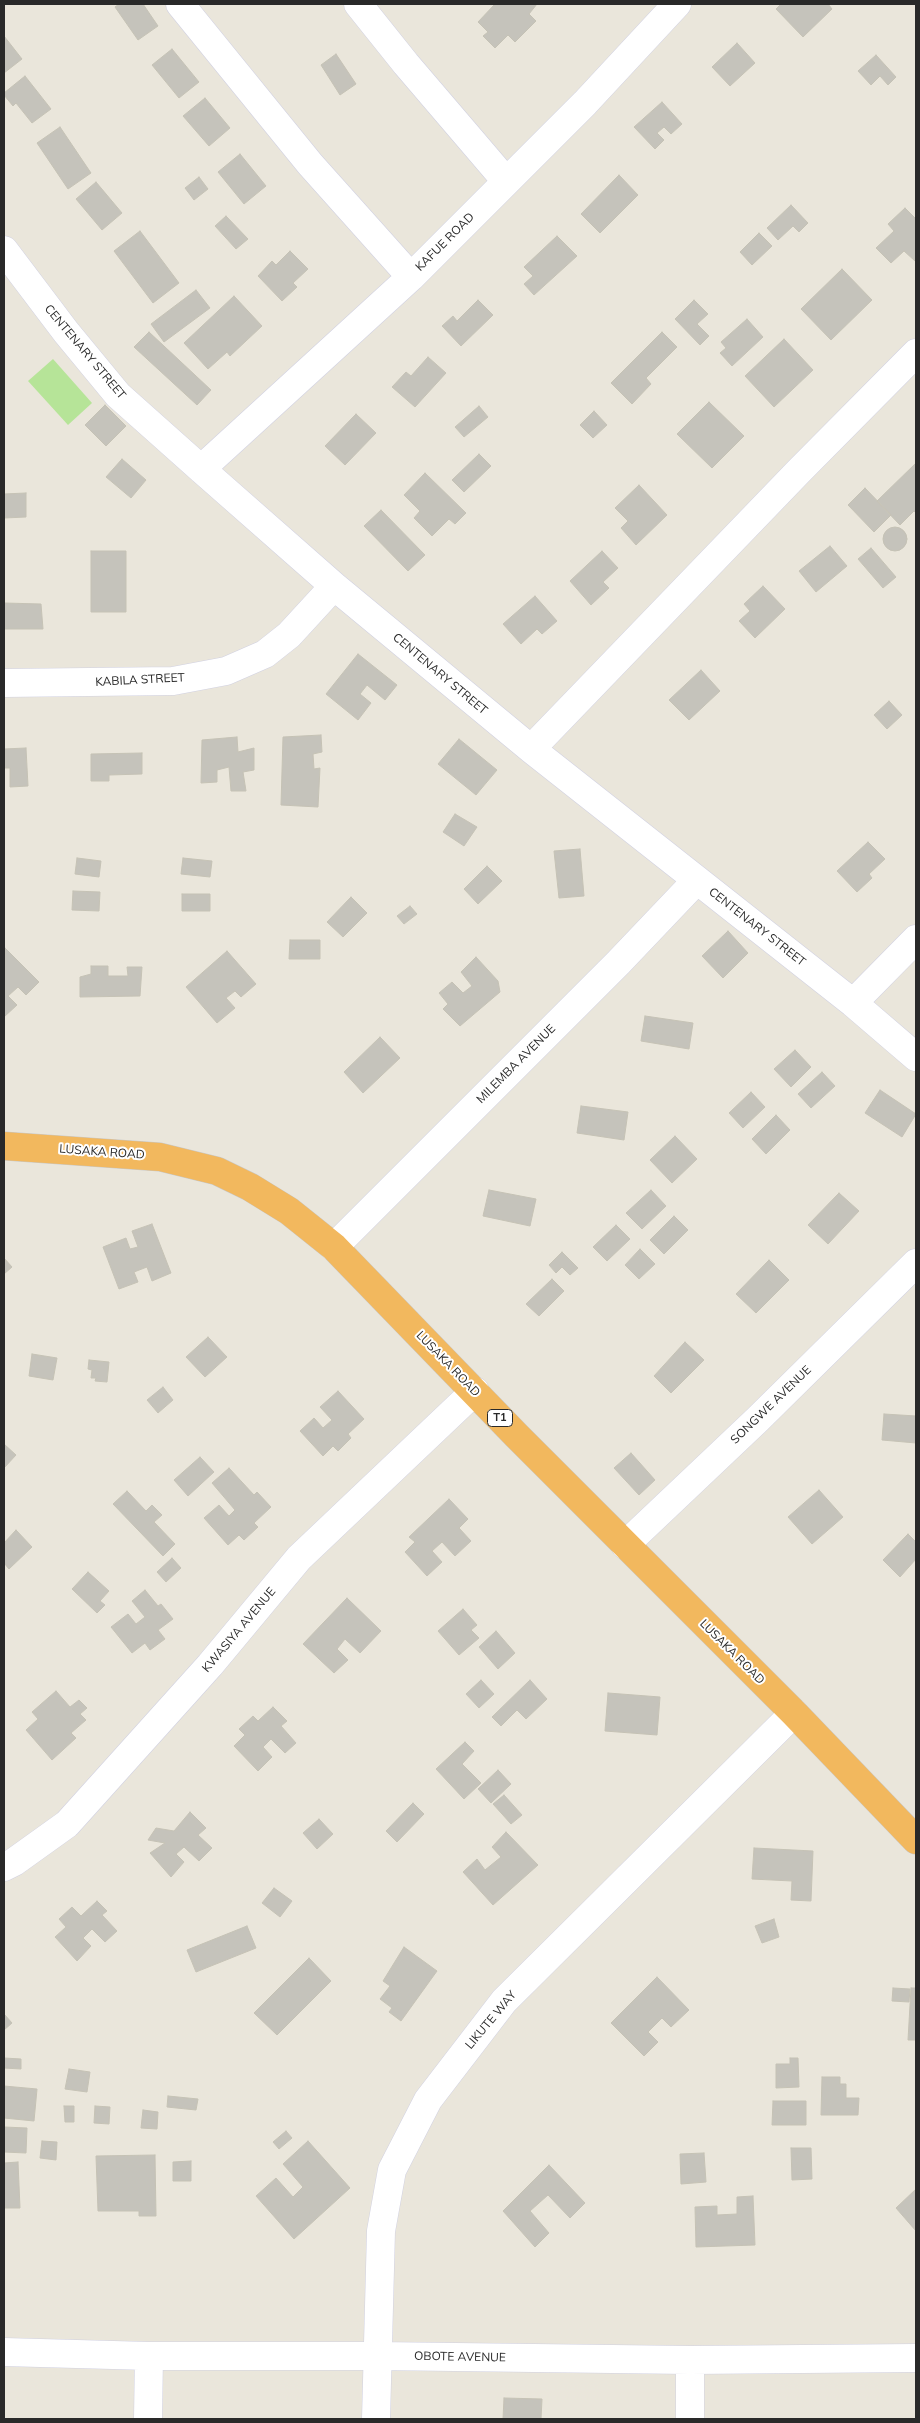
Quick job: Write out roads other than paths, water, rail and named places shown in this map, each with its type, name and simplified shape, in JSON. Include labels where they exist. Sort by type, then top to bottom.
[{"type":"highway","name":"LUSAKA ROAD","points":[[4,1146],[160,1157],[217,1171],[250,1187],[289,1210],[334,1247],[625,1546],[794,1713],[916,1840]]},
{"type":"street","points":[[180,4],[310,164],[411,277]]},
{"type":"street","points":[[358,4],[406,64],[506,181]]},
{"type":"street","name":"KAFUE ROAD","points":[[200,468],[411,277],[585,103],[676,4]]},
{"type":"street","name":"CENTENARY STREET","points":[[4,250],[66,332],[118,395],[200,468],[334,586],[531,749],[853,1003],[916,1057]]},
{"type":"street","points":[[531,749],[799,471],[916,354]]},
{"type":"street","name":"KABILA STREET","points":[[4,684],[173,681],[226,671],[265,654],[289,635],[334,586]]},
{"type":"street","name":"MILEMBA AVENUE","points":[[334,1247],[618,963],[697,880]]},
{"type":"street","points":[[853,1003],[916,939]]},
{"type":"street","name":"SONGWE AVENUE","points":[[625,1546],[916,1264]]},
{"type":"street","name":"KWASIYA AVENUE","points":[[4,1866],[14,1862],[67,1824],[210,1665],[299,1558],[475,1391]]},
{"type":"street","name":"LIKUTE WAY","points":[[376,2419],[381,2230],[392,2170],[428,2100],[504,2001],[794,1713]]},
{"type":"street","name":"OBOTE AVENUE","points":[[4,2352],[149,2356],[377,2356],[690,2360],[916,2358]]},
{"type":"street","points":[[148,2419],[149,2356]]},
{"type":"street","points":[[690,2360],[690,2419]]}]
